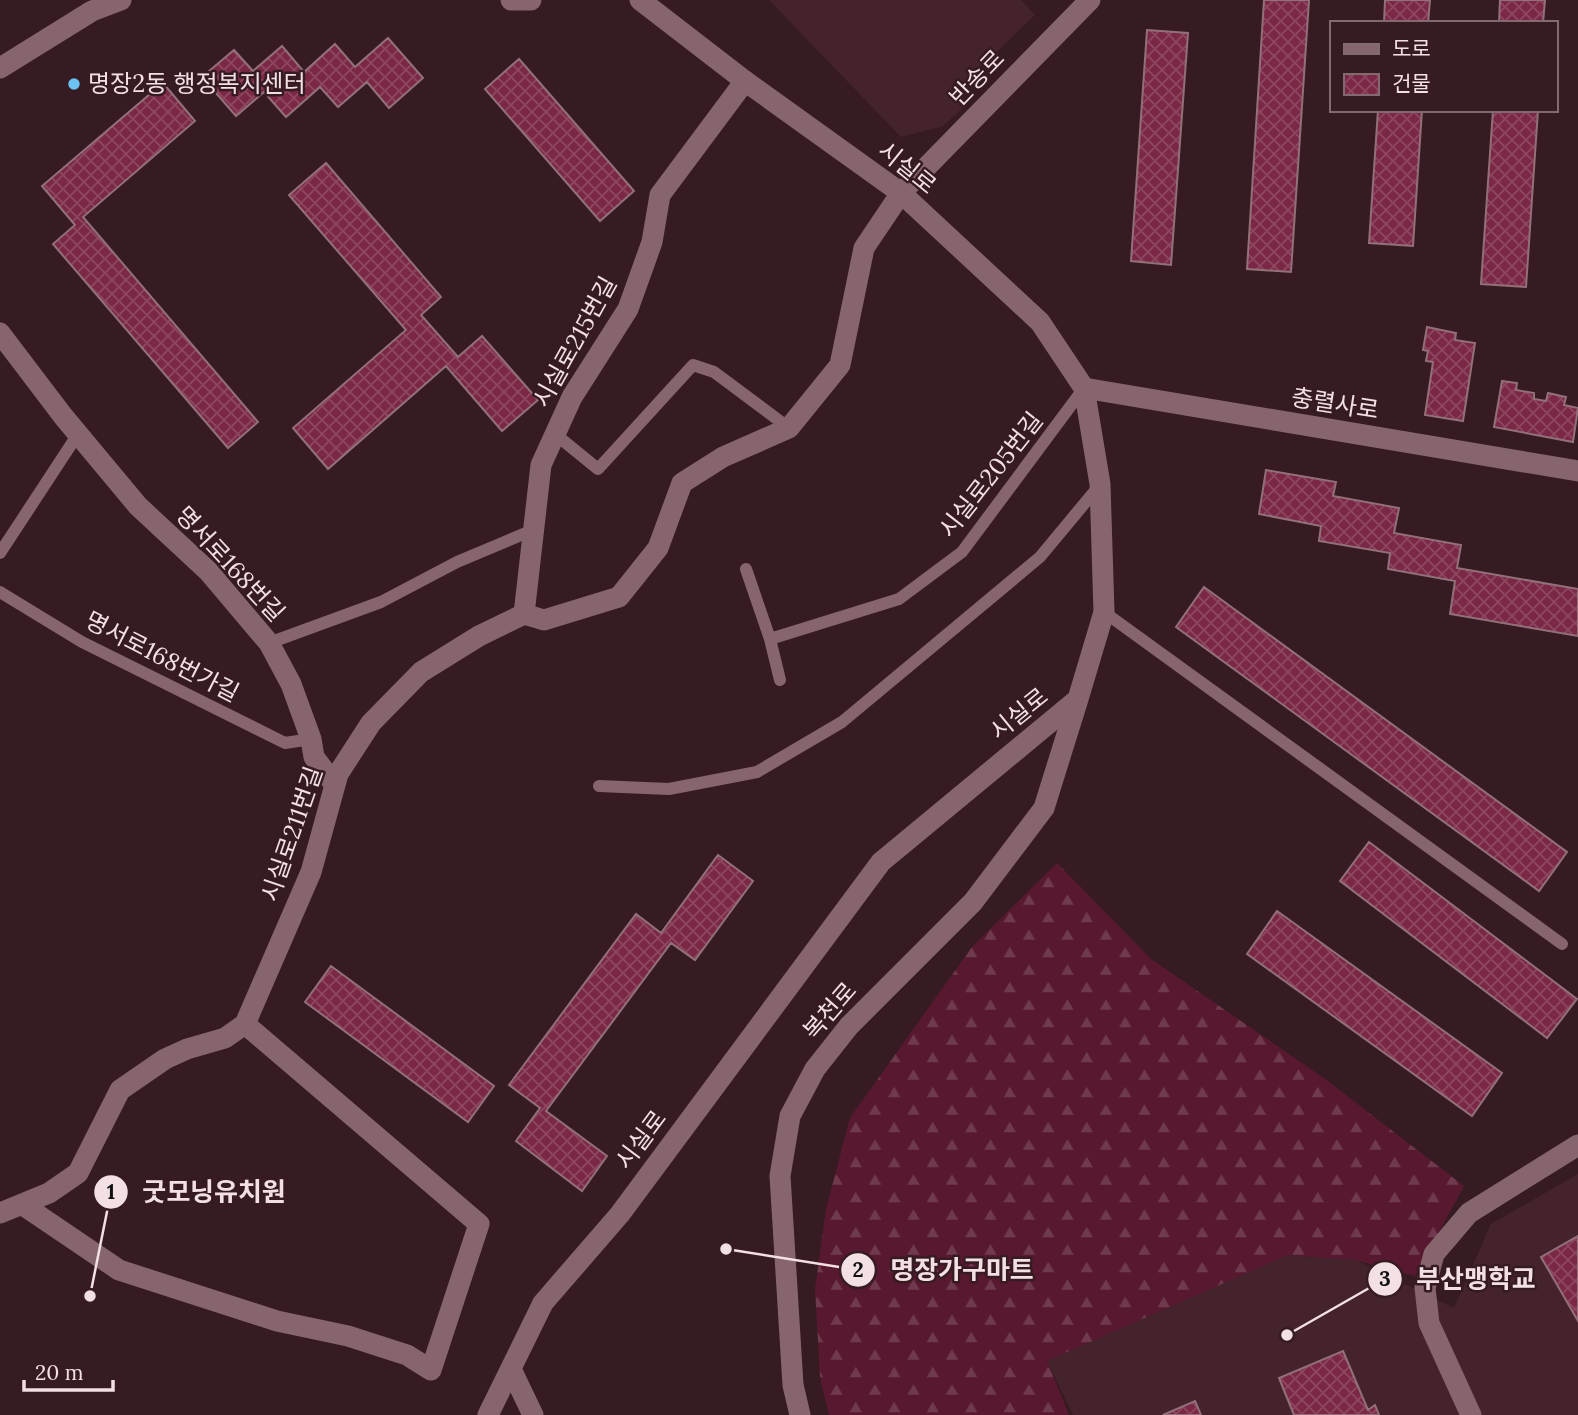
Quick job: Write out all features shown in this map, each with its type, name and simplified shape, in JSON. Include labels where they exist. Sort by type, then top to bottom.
[{"type":"street","points":[[511,0],[531,0]]},
{"type":"street","name":"시실로","points":[[488,1415],[543,1303],[620,1214],[881,862],[1078,699],[1104,612],[1100,484],[1084,388],[1040,322],[901,194],[745,81],[640,0]]},
{"type":"street","name":"반송로","points":[[901,194],[1090,0]]},
{"type":"street","points":[[0,68],[110,2]]},
{"type":"street","name":"시실로215번길","points":[[524,614],[541,465],[572,397],[628,309],[652,242],[660,195],[745,81]]},
{"type":"street","name":"시실로211번길","points":[[245,1024],[311,872],[338,774],[371,723],[421,672],[479,636],[524,614],[544,620],[619,597],[657,548],[681,483],[723,457],[789,428],[840,365],[864,248],[901,194]]},
{"type":"street","name":"명서로168번길","points":[[0,333],[138,506],[208,571],[269,643],[291,684],[311,739],[314,757],[335,785]]},
{"type":"street","name":"충렬사로","points":[[1084,388],[1578,471]]},
{"type":"street","name":"복천로","points":[[800,1415],[793,1385],[780,1176],[790,1116],[815,1069],[849,1026],[973,902],[1044,808],[1078,699]]},
{"type":"street","points":[[0,1213],[49,1193],[78,1173],[120,1090],[164,1059],[225,1038],[245,1024],[479,1224],[431,1370],[407,1355],[348,1336],[277,1321],[119,1270],[23,1205]]},
{"type":"street","points":[[1471,1415],[1429,1323],[1424,1288],[1434,1254],[1469,1213],[1578,1145]]},
{"type":"street","points":[[512,1369],[533,1415]]},
{"type":"lane","points":[[555,434],[598,469],[694,365],[714,372],[789,428]]},
{"type":"lane","name":"시실로205번길","points":[[770,639],[899,599],[962,552],[1084,388]]},
{"type":"lane","points":[[0,553],[78,433]]},
{"type":"lane","points":[[599,786],[668,789],[757,772],[842,722],[1040,557],[1100,484]]},
{"type":"lane","points":[[269,643],[382,602],[457,562],[533,530]]},
{"type":"lane","points":[[746,569],[770,639],[780,680]]},
{"type":"lane","name":"명서로168번가길","points":[[0,592],[82,642],[285,743],[311,739]]},
{"type":"lane","points":[[1104,612],[1562,944]]},
{"type":"shaded area","points":[[769,0],[1021,0],[1035,15],[955,91],[967,104],[943,126],[901,137]]},
{"type":"shaded area","points":[[1578,1174],[1578,1415],[1073,1415],[1047,1361],[1288,1255],[1355,1260],[1454,1308],[1491,1224]]},
{"type":"green space","points":[[1057,863],[1151,959],[1325,1079],[1464,1186],[1415,1276],[1355,1260],[1288,1255],[1047,1361],[1069,1415],[829,1415],[820,1377],[815,1289],[826,1209],[850,1118],[972,947]]},
{"type":"building","points":[[1264,0],[1309,0],[1291,272],[1247,269]]},
{"type":"building","points":[[1385,0],[1430,0],[1428,21],[1384,21]]},
{"type":"building","points":[[1500,0],[1545,0],[1543,21],[1499,21]]},
{"type":"building","points":[[1147,30],[1188,33],[1171,265],[1131,261]]},
{"type":"building","points":[[388,38],[423,78],[389,108],[367,82],[338,107],[320,87],[286,117],[264,92],[236,116],[202,77],[234,50],[253,71],[282,46],[304,72],[335,44],[355,67]]},
{"type":"building","points":[[519,59],[634,191],[600,221],[485,89]]},
{"type":"building","points":[[163,83],[195,121],[83,217],[258,422],[228,448],[53,244],[75,225],[42,186]]},
{"type":"building","points":[[1378,112],[1422,112],[1413,246],[1369,243]]},
{"type":"building","points":[[1493,112],[1538,112],[1526,287],[1481,284]]},
{"type":"building","points":[[326,163],[441,297],[421,315],[458,357],[482,336],[538,400],[502,431],[446,366],[328,469],[293,428],[406,330],[289,195]]},
{"type":"building","points":[[1427,327],[1456,333],[1455,340],[1475,343],[1463,421],[1425,415],[1433,362],[1426,361],[1428,351],[1423,350]]},
{"type":"building","points":[[1502,381],[1517,383],[1516,390],[1534,393],[1534,399],[1546,401],[1548,393],[1566,397],[1564,405],[1578,408],[1573,442],[1494,427]]},
{"type":"building","points":[[1266,470],[1336,482],[1333,496],[1399,508],[1394,533],[1461,545],[1457,568],[1578,589],[1578,636],[1450,614],[1455,581],[1388,569],[1390,553],[1319,541],[1321,526],[1259,514]]},
{"type":"building","points":[[1204,587],[1567,852],[1539,891],[1176,627]]},
{"type":"building","points":[[1369,842],[1577,999],[1547,1038],[1340,881]]},
{"type":"building","points":[[718,855],[753,881],[695,960],[671,943],[546,1111],[607,1156],[582,1191],[516,1141],[540,1108],[509,1085],[636,914],[661,933]]},
{"type":"building","points":[[1277,911],[1502,1073],[1472,1116],[1247,954]]},
{"type":"building","points":[[331,966],[494,1086],[468,1122],[305,1002]]},
{"type":"building","points":[[1578,1236],[1578,1321],[1541,1257]]},
{"type":"building","points":[[1343,1351],[1368,1410],[1375,1405],[1379,1415],[1294,1415],[1279,1378]]},
{"type":"building","points":[[1195,1401],[1201,1415],[1163,1415]]},
{"type":"place","name":"명장2동 행정복지센터","points":[[74,84]]},
{"type":"place","name":"명장가구마트","points":[[726,1249]]},
{"type":"place","name":"굿모닝유치원","points":[[90,1296]]},
{"type":"place","name":"부산맹학교","points":[[1287,1335]]}]
